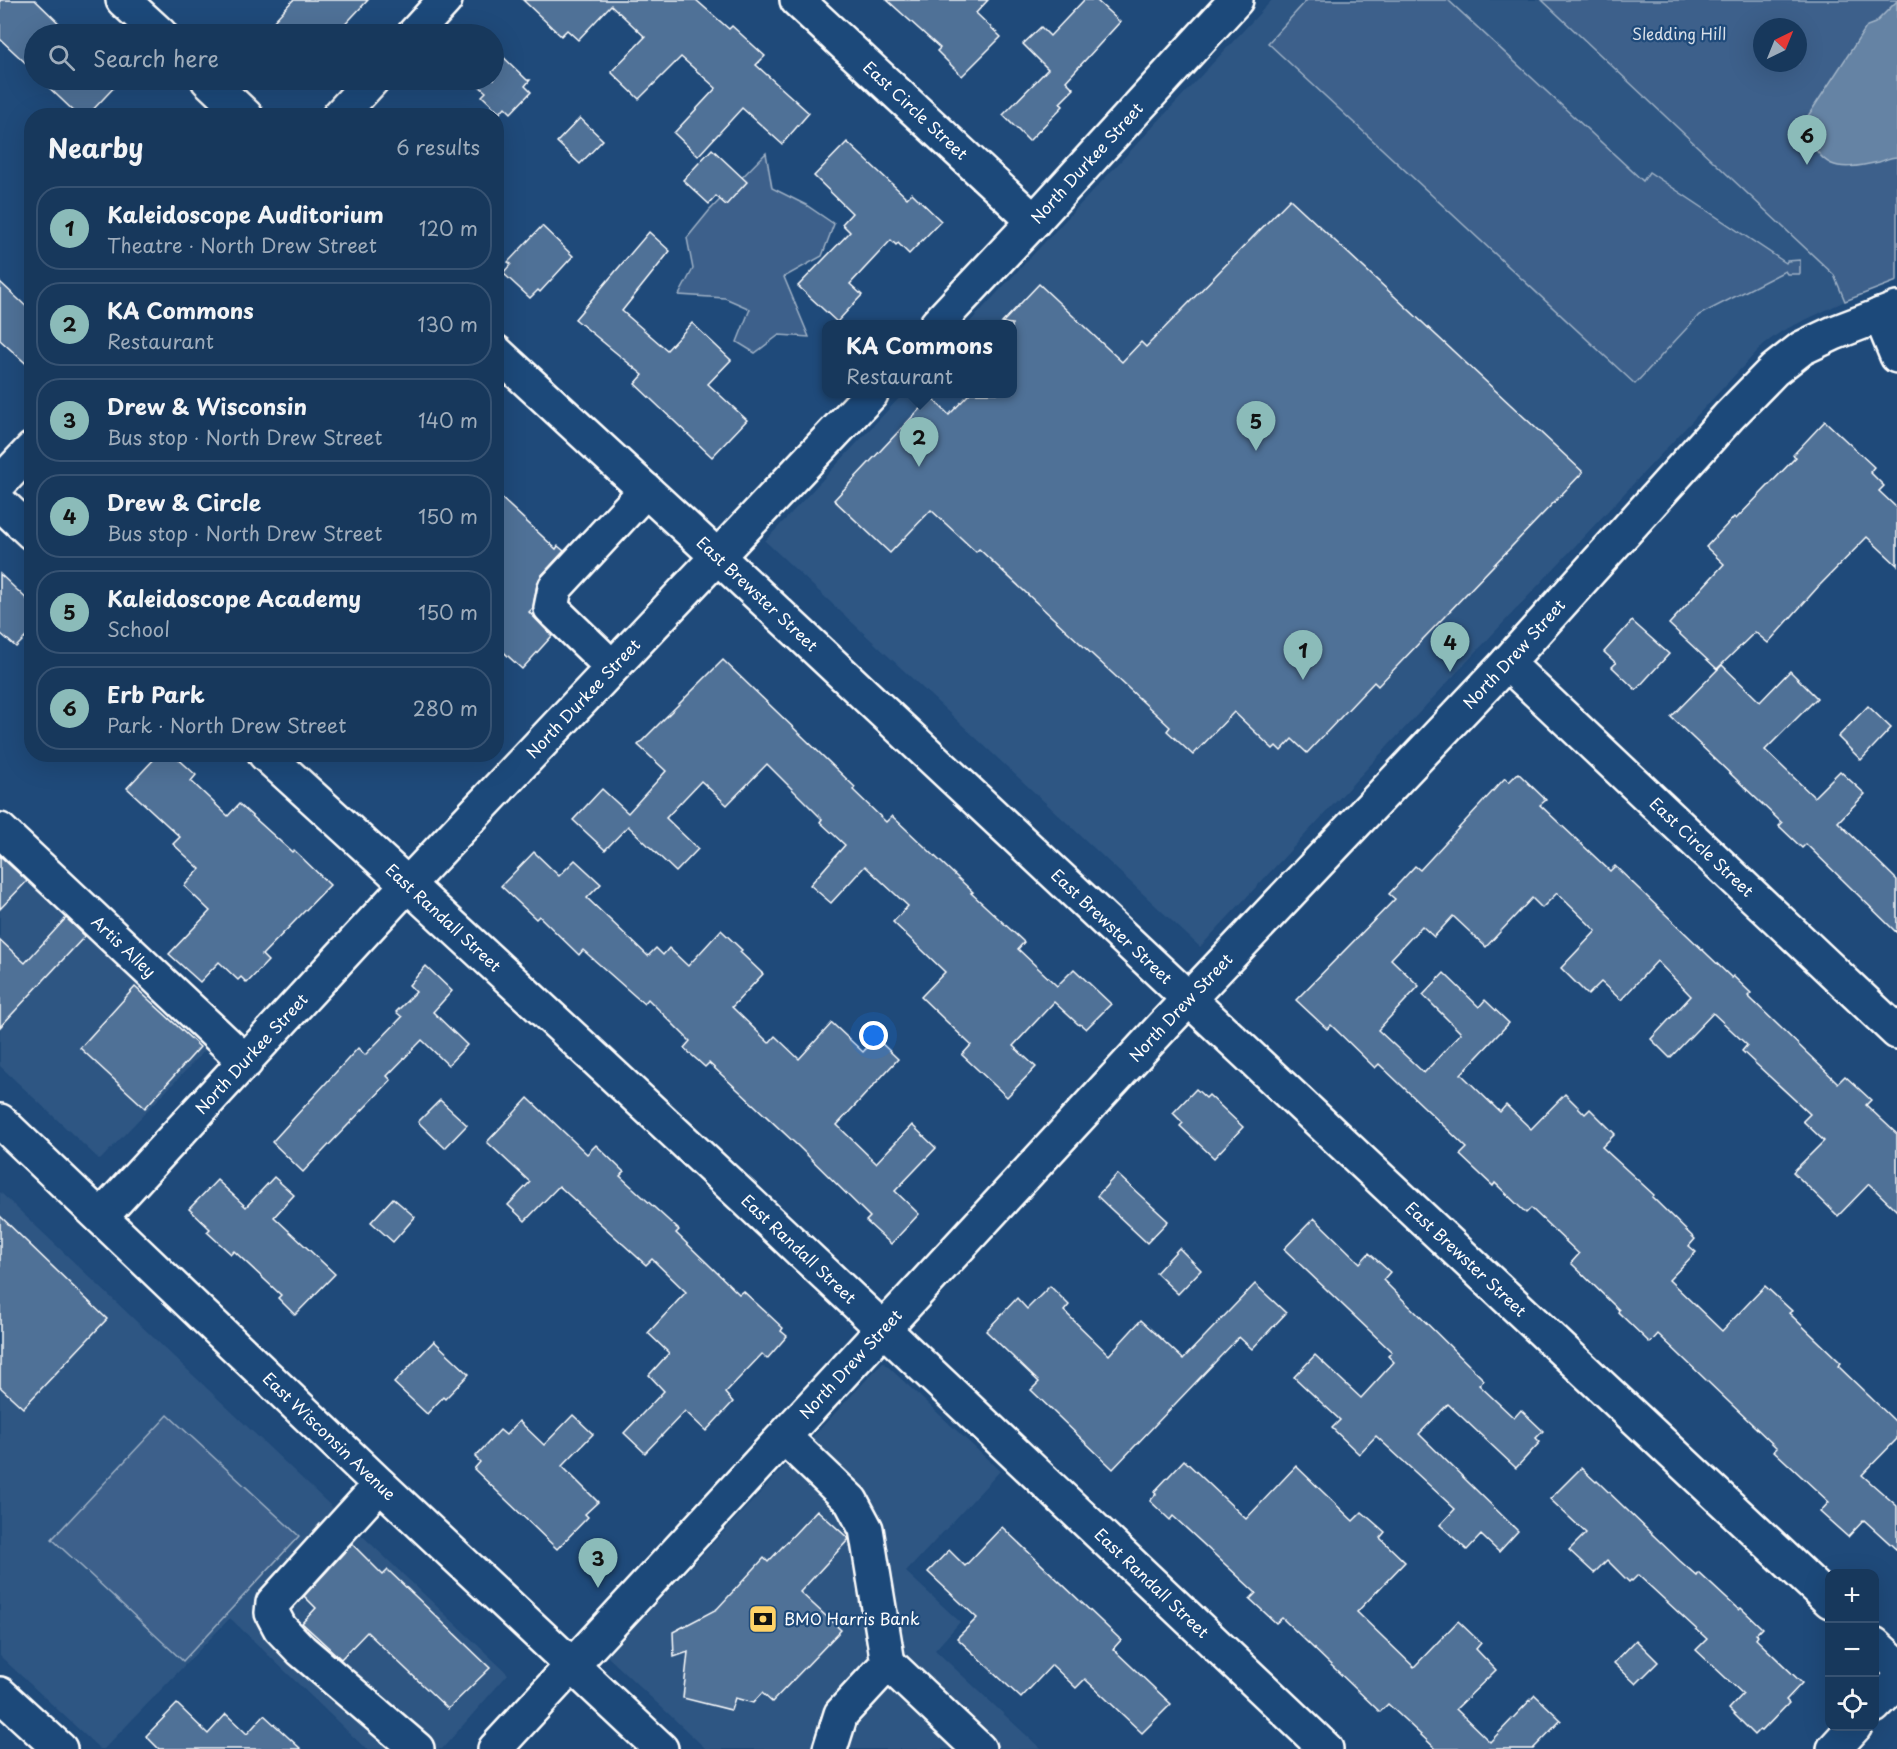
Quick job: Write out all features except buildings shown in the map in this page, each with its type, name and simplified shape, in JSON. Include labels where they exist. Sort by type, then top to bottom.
[{"type":"street","points":[[123,0],[149,24]]},
{"type":"street","points":[[423,24],[445,0]]},
{"type":"street","name":"East Circle Street","points":[[796,0],[1034,221]]},
{"type":"street","name":"North Durkee Street","points":[[941,320],[1236,0]]},
{"type":"street","points":[[219,90],[238,108]]},
{"type":"street","points":[[346,108],[363,90]]},
{"type":"street","points":[[1889,312],[1897,356]]},
{"type":"street","name":"North Drew Street","points":[[495,1749],[1188,999],[1507,663],[1729,416],[1774,370],[1802,348],[1826,336],[1889,312]]},
{"type":"street","name":"East Brewster Street","points":[[504,359],[717,556],[1825,1596]]},
{"type":"street","name":"North Durkee Street","points":[[101,1217],[408,884],[866,398]]},
{"type":"street","points":[[0,483],[24,458]]},
{"type":"street","points":[[612,667],[551,608],[555,588],[646,490]]},
{"type":"street","points":[[0,502],[24,525]]},
{"type":"street","name":"East Circle Street","points":[[1507,663],[1897,1032]]},
{"type":"street","name":"East Randall Street","points":[[275,762],[884,1328],[1326,1749]]},
{"type":"street","name":"Artis Alley","points":[[0,830],[246,1062]]},
{"type":"street","name":"East Wisconsin Avenue","points":[[0,1121],[380,1485],[661,1749]]},
{"type":"street","points":[[784,1437],[851,1501],[866,1529],[888,1663],[980,1749]]},
{"type":"street","points":[[380,1485],[273,1603],[272,1612],[280,1628],[301,1650],[417,1749]]},
{"type":"street","points":[[1879,1648],[1897,1665]]},
{"type":"street","points":[[830,1749],[842,1714],[888,1663]]},
{"type":"street","points":[[1879,1702],[1897,1683]]},
{"type":"street","points":[[0,1694],[60,1749]]},
{"type":"street","points":[[1834,1749],[1850,1731]]},
{"type":"shaded area","points":[[1272,0],[1542,0],[1834,275],[1845,301],[1782,331],[1764,344],[1200,947],[765,541],[899,398],[1017,398],[1017,320],[972,320]]},
{"type":"shaded area","points":[[1897,1],[1897,157],[1851,167],[1831,164],[1816,151],[1802,125],[1867,26],[1875,23]]},
{"type":"shaded area","points":[[0,844],[211,1044],[100,1160],[0,1066]]},
{"type":"shaded area","points":[[0,1192],[508,1674],[442,1749],[366,1749],[230,1618],[104,1749],[100,1749],[0,1656]]},
{"type":"shaded area","points":[[883,1362],[1000,1471],[906,1572],[960,1622],[935,1650],[1041,1749],[706,1749],[607,1656]]},
{"type":"green space","points":[[1307,0],[1448,0],[1643,181],[1649,172],[1786,263],[1800,260],[1800,274],[1787,274],[1785,271],[1699,315],[1635,384],[1268,43]]},
{"type":"green space","name":"Sledding Hill","points":[[1542,0],[1897,0],[1897,281],[1845,301],[1834,275]]},
{"type":"green space","points":[[766,153],[772,188],[806,205],[834,224],[822,256],[784,277],[809,337],[779,335],[755,353],[737,342],[750,309],[725,298],[679,295],[693,269],[687,238],[709,211]]},
{"type":"green space","points":[[168,1415],[299,1536],[183,1661],[52,1539]]},
{"type":"place","name":"Erb Park","points":[[1807,165]]},
{"type":"place","name":"Kaleidoscope Academy","points":[[1256,451]]},
{"type":"place","name":"KA Commons","points":[[919,467]]},
{"type":"place","name":"Drew & Circle","points":[[1450,672]]},
{"type":"place","name":"Kaleidoscope Auditorium","points":[[1303,680]]},
{"type":"place","name":"Drew & Wisconsin","points":[[598,1588]]},
{"type":"place","name":"BMO Harris Bank","points":[[763,1619]]}]
